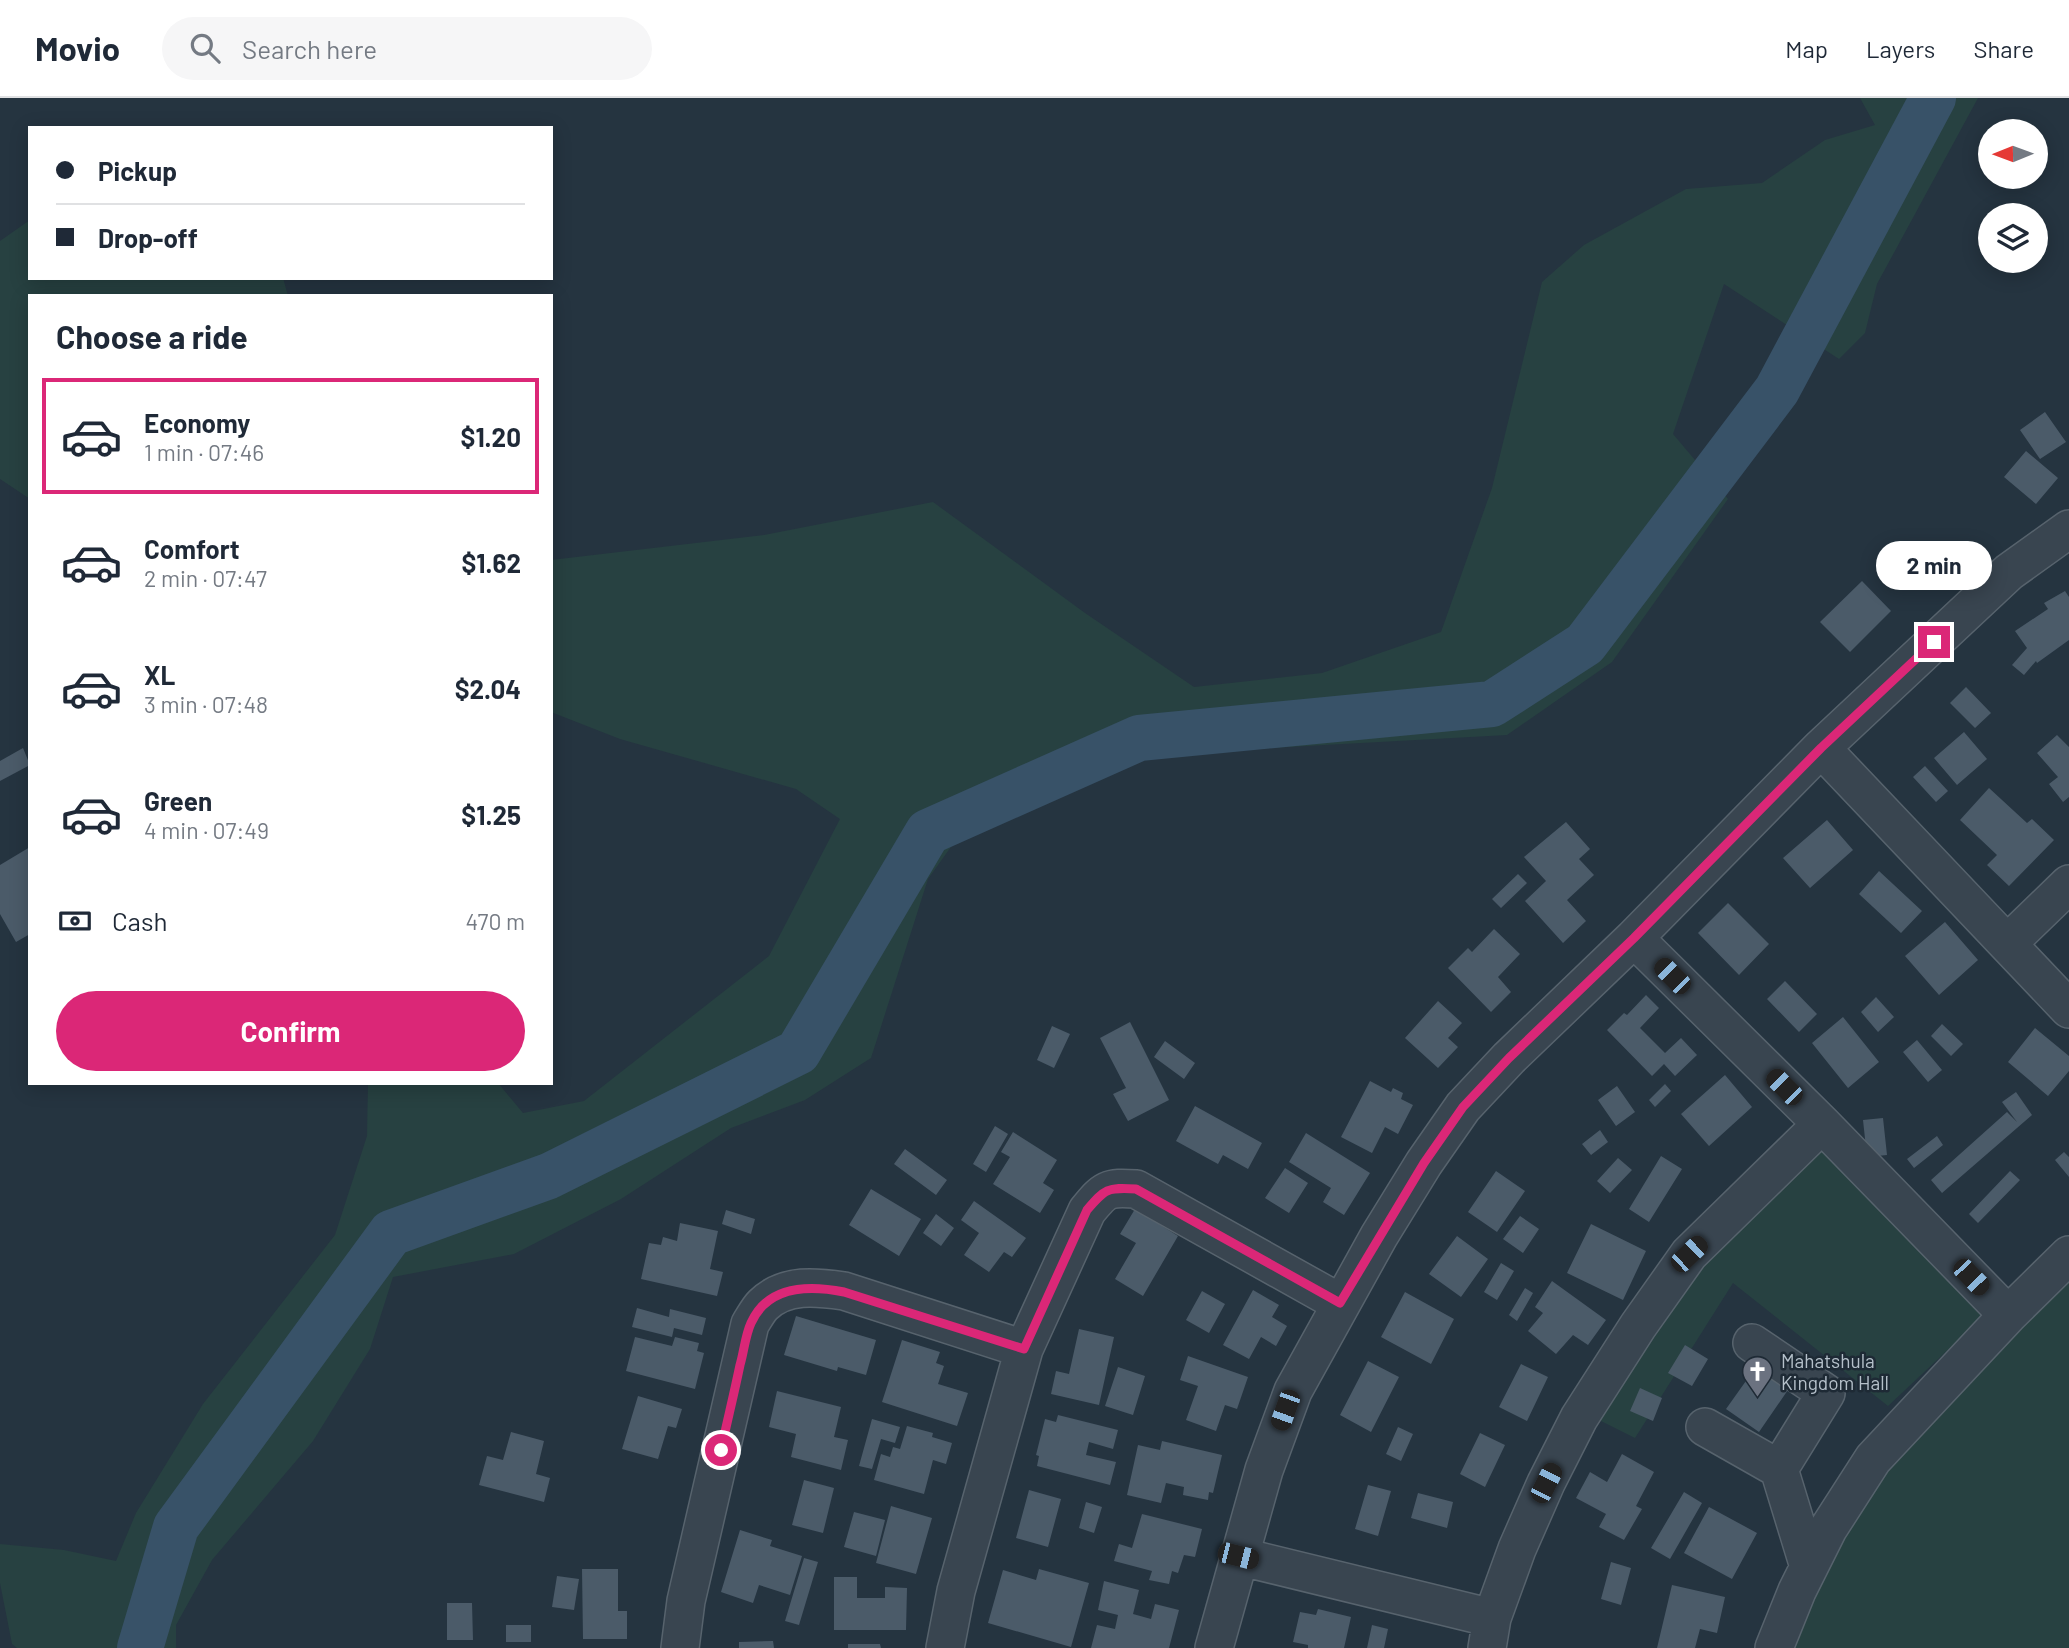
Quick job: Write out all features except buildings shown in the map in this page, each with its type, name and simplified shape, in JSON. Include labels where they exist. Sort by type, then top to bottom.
[{"type":"street","points":[[1214,1648],[1264,1470],[1293,1391],[1340,1303],[1424,1163],[1463,1107],[1821,748],[2009,572],[2069,529]]},
{"type":"street","points":[[1821,748],[2069,1009]]},
{"type":"street","points":[[2008,943],[2069,884]]},
{"type":"street","points":[[1634,938],[1822,1124],[2008,1315]]},
{"type":"street","points":[[1238,1556],[1490,1633],[1517,1549],[1546,1483],[1579,1418],[1638,1326],[1689,1254],[1822,1124]]},
{"type":"street","points":[[945,1648],[956,1591],[1024,1349],[1087,1210],[1102,1192],[1118,1188],[1136,1189],[1340,1303]]},
{"type":"street","points":[[1774,1648],[1828,1529],[1872,1459],[2008,1315],[2069,1255]]},
{"type":"street","points":[[680,1648],[686,1601],[750,1324],[763,1305],[786,1291],[815,1286],[844,1292],[1024,1349]]},
{"type":"street","points":[[1752,1343],[1826,1393],[1779,1469]]},
{"type":"street","points":[[1705,1427],[1779,1469],[1809,1567]]},
{"type":"green space","points":[[1860,98],[1978,98],[1877,284],[1865,333],[1839,359],[1724,284],[1673,434],[1728,499],[1612,662],[1507,735],[1143,755],[953,844],[928,879],[871,1058],[805,1100],[731,1128],[621,1199],[514,1254],[393,1277],[370,1349],[313,1441],[212,1560],[176,1625],[176,1648],[17,1648],[12,1644],[0,1583],[0,1544],[64,1550],[116,1561],[136,1513],[203,1404],[335,1235],[367,1136],[368,1085],[500,1085],[523,1113],[584,1101],[769,956],[840,819],[796,789],[620,739],[553,713],[553,560],[764,535],[933,502],[1085,613],[1194,687],[1322,673],[1441,632],[1492,488],[1542,282],[1584,245],[1686,189],[1762,183],[1825,140],[1875,125]]},
{"type":"green space","points":[[28,221],[28,280],[284,280],[287,294],[28,294],[28,498],[0,479],[0,241]]},
{"type":"green space","points":[[1821,1146],[1986,1314],[1888,1406],[1733,1283],[1635,1438],[1599,1420],[1702,1266]]},
{"type":"green space","points":[[2069,1267],[2069,1648],[1783,1648],[1881,1463]]},
{"type":"waterway","points":[[140,1648],[176,1527],[391,1233],[549,1176],[798,1052],[928,832],[1139,738],[1492,704],[1585,644],[1777,390],[1933,98]]},
{"type":"place","name":"Mahatshula Kingdom Hall","points":[[1758,1398]]},
{"type":"route","points":[[721,1450],[750,1324],[763,1305],[786,1291],[815,1286],[844,1292],[1024,1349],[1087,1210],[1102,1192],[1118,1188],[1136,1189],[1340,1303],[1424,1163],[1463,1107],[1821,748],[1934,642]]}]
